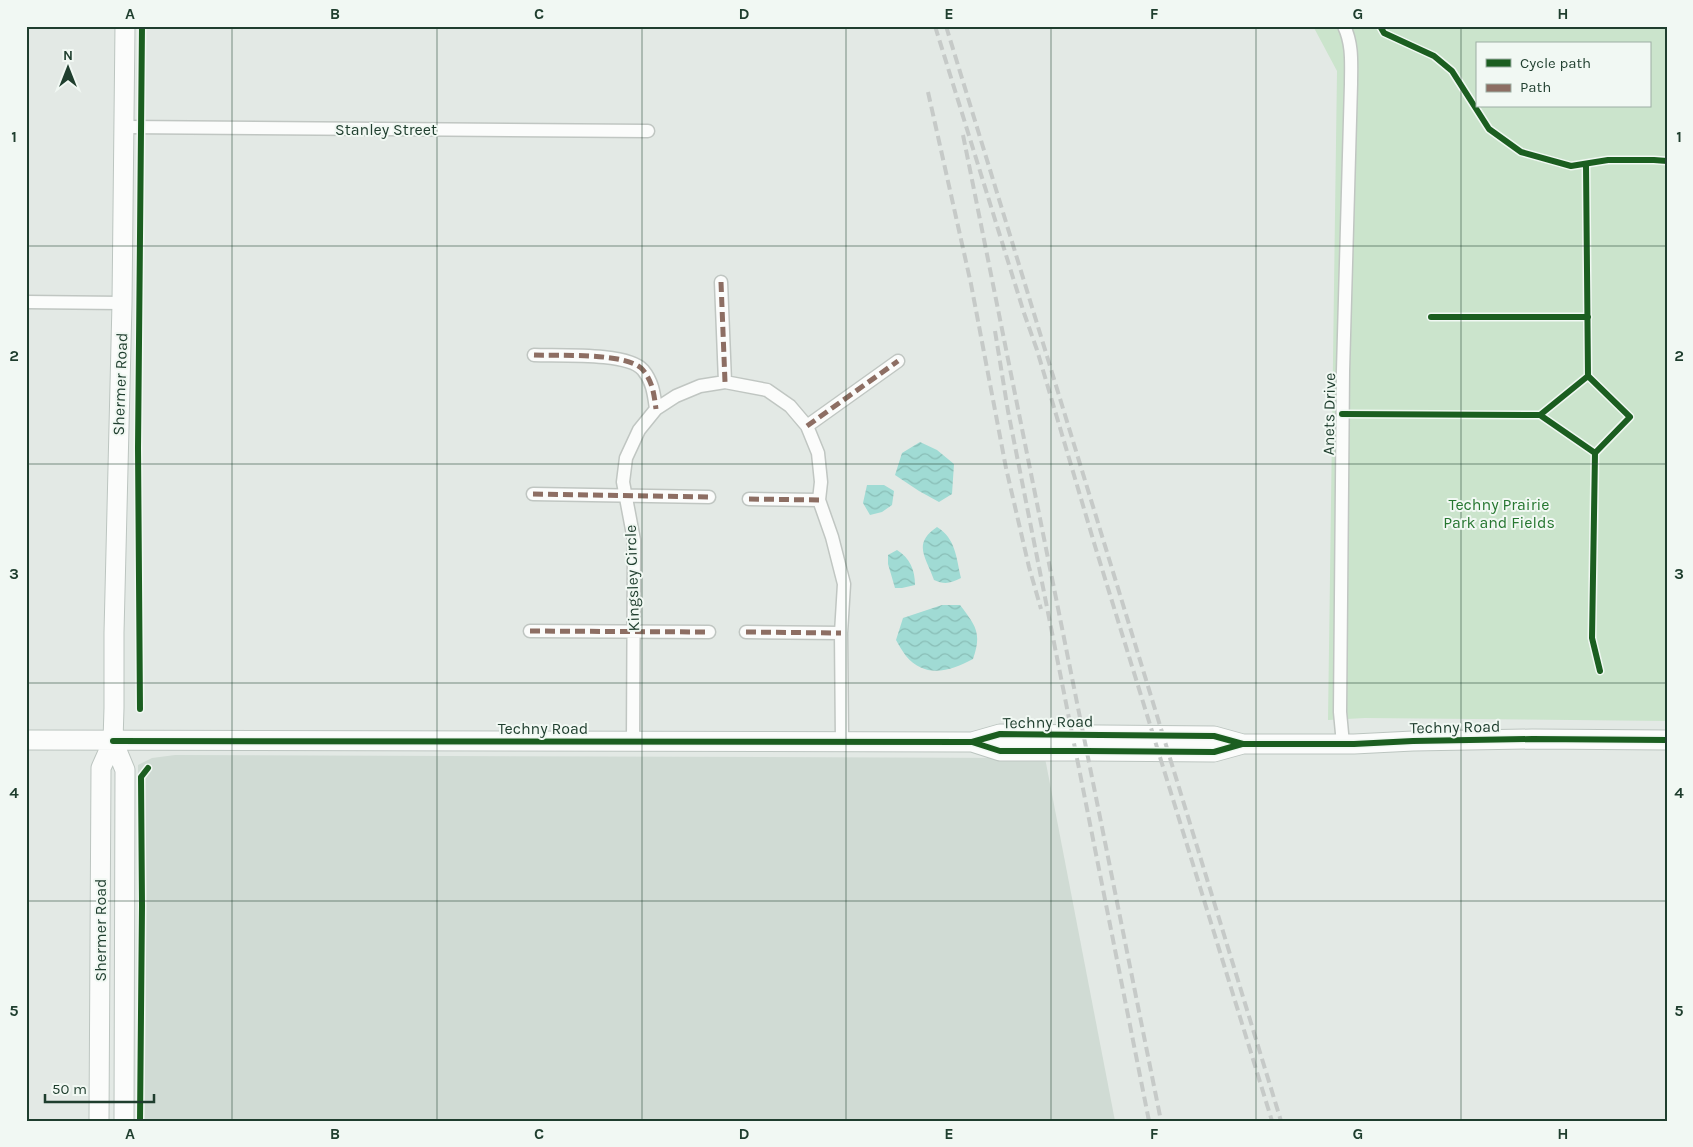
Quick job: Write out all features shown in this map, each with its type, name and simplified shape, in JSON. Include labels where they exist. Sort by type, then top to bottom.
[{"type":"main road","name":"Shermer Road","points":[[99,1121],[101,768],[113,741],[122,303],[125,26]]},
{"type":"main road","name":"Techny Road","points":[[26,740],[972,742],[1000,734],[1214,736],[1243,744],[1343,744],[1532,739],[1667,740]]},
{"type":"main road","name":"Shermer Road","points":[[113,741],[125,770],[124,1121]]},
{"type":"street","name":"Anets Drive","points":[[1343,744],[1340,712],[1343,379],[1351,84],[1351,49],[1349,37],[1344,26]]},
{"type":"street","name":"Stanley Street","points":[[124,127],[648,131]]},
{"type":"street","points":[[721,282],[725,382]]},
{"type":"street","points":[[26,302],[122,303]]},
{"type":"street","points":[[534,355],[621,358],[642,368],[653,387],[656,410]]},
{"type":"street","points":[[807,426],[898,361]]},
{"type":"street","name":"Kingsley Circle","points":[[633,742],[634,540],[623,482],[626,458],[639,430],[656,410],[676,396],[700,386],[725,382],[767,390],[790,406],[807,426],[818,452],[821,482],[819,500],[832,537],[844,584],[842,742]]},
{"type":"street","points":[[533,494],[708,497]]},
{"type":"street","points":[[749,499],[819,500]]},
{"type":"street","points":[[530,631],[709,632]]},
{"type":"street","points":[[746,632],[842,633]]},
{"type":"shaded area","points":[[175,755],[1045,758],[1115,1121],[137,1121],[138,765],[152,758]]},
{"type":"green space","name":"Techny Prairie Park and Fields","points":[[1313,26],[1667,26],[1667,721],[1365,718],[1328,720],[1337,71]]},
{"type":"water","points":[[920,442],[937,450],[954,464],[952,494],[939,502],[895,475],[902,453]]},
{"type":"water","points":[[867,485],[884,485],[894,491],[892,505],[882,512],[870,515],[863,503]]},
{"type":"water","points":[[937,527],[952,543],[956,556],[961,578],[951,582],[945,583],[934,580],[923,551],[925,539]]},
{"type":"water","points":[[897,550],[911,565],[915,585],[895,588],[888,564],[888,555]]},
{"type":"water","points":[[942,605],[960,605],[974,624],[977,643],[973,659],[956,667],[938,671],[921,668],[913,663],[896,640],[903,618]]},
{"type":"railway","points":[[935,26],[1037,350],[1095,546],[1272,1121]]},
{"type":"railway","points":[[946,26],[1281,1121]]},
{"type":"railway","points":[[928,92],[971,284],[1006,468],[1029,567],[1041,609]]},
{"type":"railway","points":[[963,135],[1161,1121]]},
{"type":"railway","points":[[995,331],[1008,411],[1149,1121]]},
{"type":"marked path","points":[[721,282],[725,382]]},
{"type":"marked path","points":[[534,355],[592,356],[623,360],[635,364],[643,370],[649,379],[656,409]]},
{"type":"marked path","points":[[807,426],[898,361]]},
{"type":"marked path","points":[[533,494],[709,497]]},
{"type":"marked path","points":[[749,499],[819,500]]},
{"type":"marked path","points":[[530,631],[709,632]]},
{"type":"marked path","points":[[746,632],[841,633]]},
{"type":"cycle path","points":[[140,709],[138,448],[142,26]]},
{"type":"cycle path","points":[[1380,26],[1384,33],[1434,56],[1452,71],[1489,129],[1521,152],[1571,166],[1608,160],[1667,161]]},
{"type":"cycle path","points":[[1586,164],[1588,376]]},
{"type":"cycle path","points":[[1431,317],[1588,317]]},
{"type":"cycle path","points":[[1342,414],[1540,415],[1595,453],[1630,417],[1588,376],[1540,415]]},
{"type":"cycle path","points":[[1595,453],[1592,638],[1600,671]]},
{"type":"cycle path","points":[[113,741],[972,742],[1000,734],[1214,736],[1243,744],[1354,744],[1532,739],[1667,740]]},
{"type":"cycle path","points":[[972,742],[1000,751],[1214,752],[1242,744]]},
{"type":"cycle path","points":[[140,1121],[141,777],[148,768]]}]
